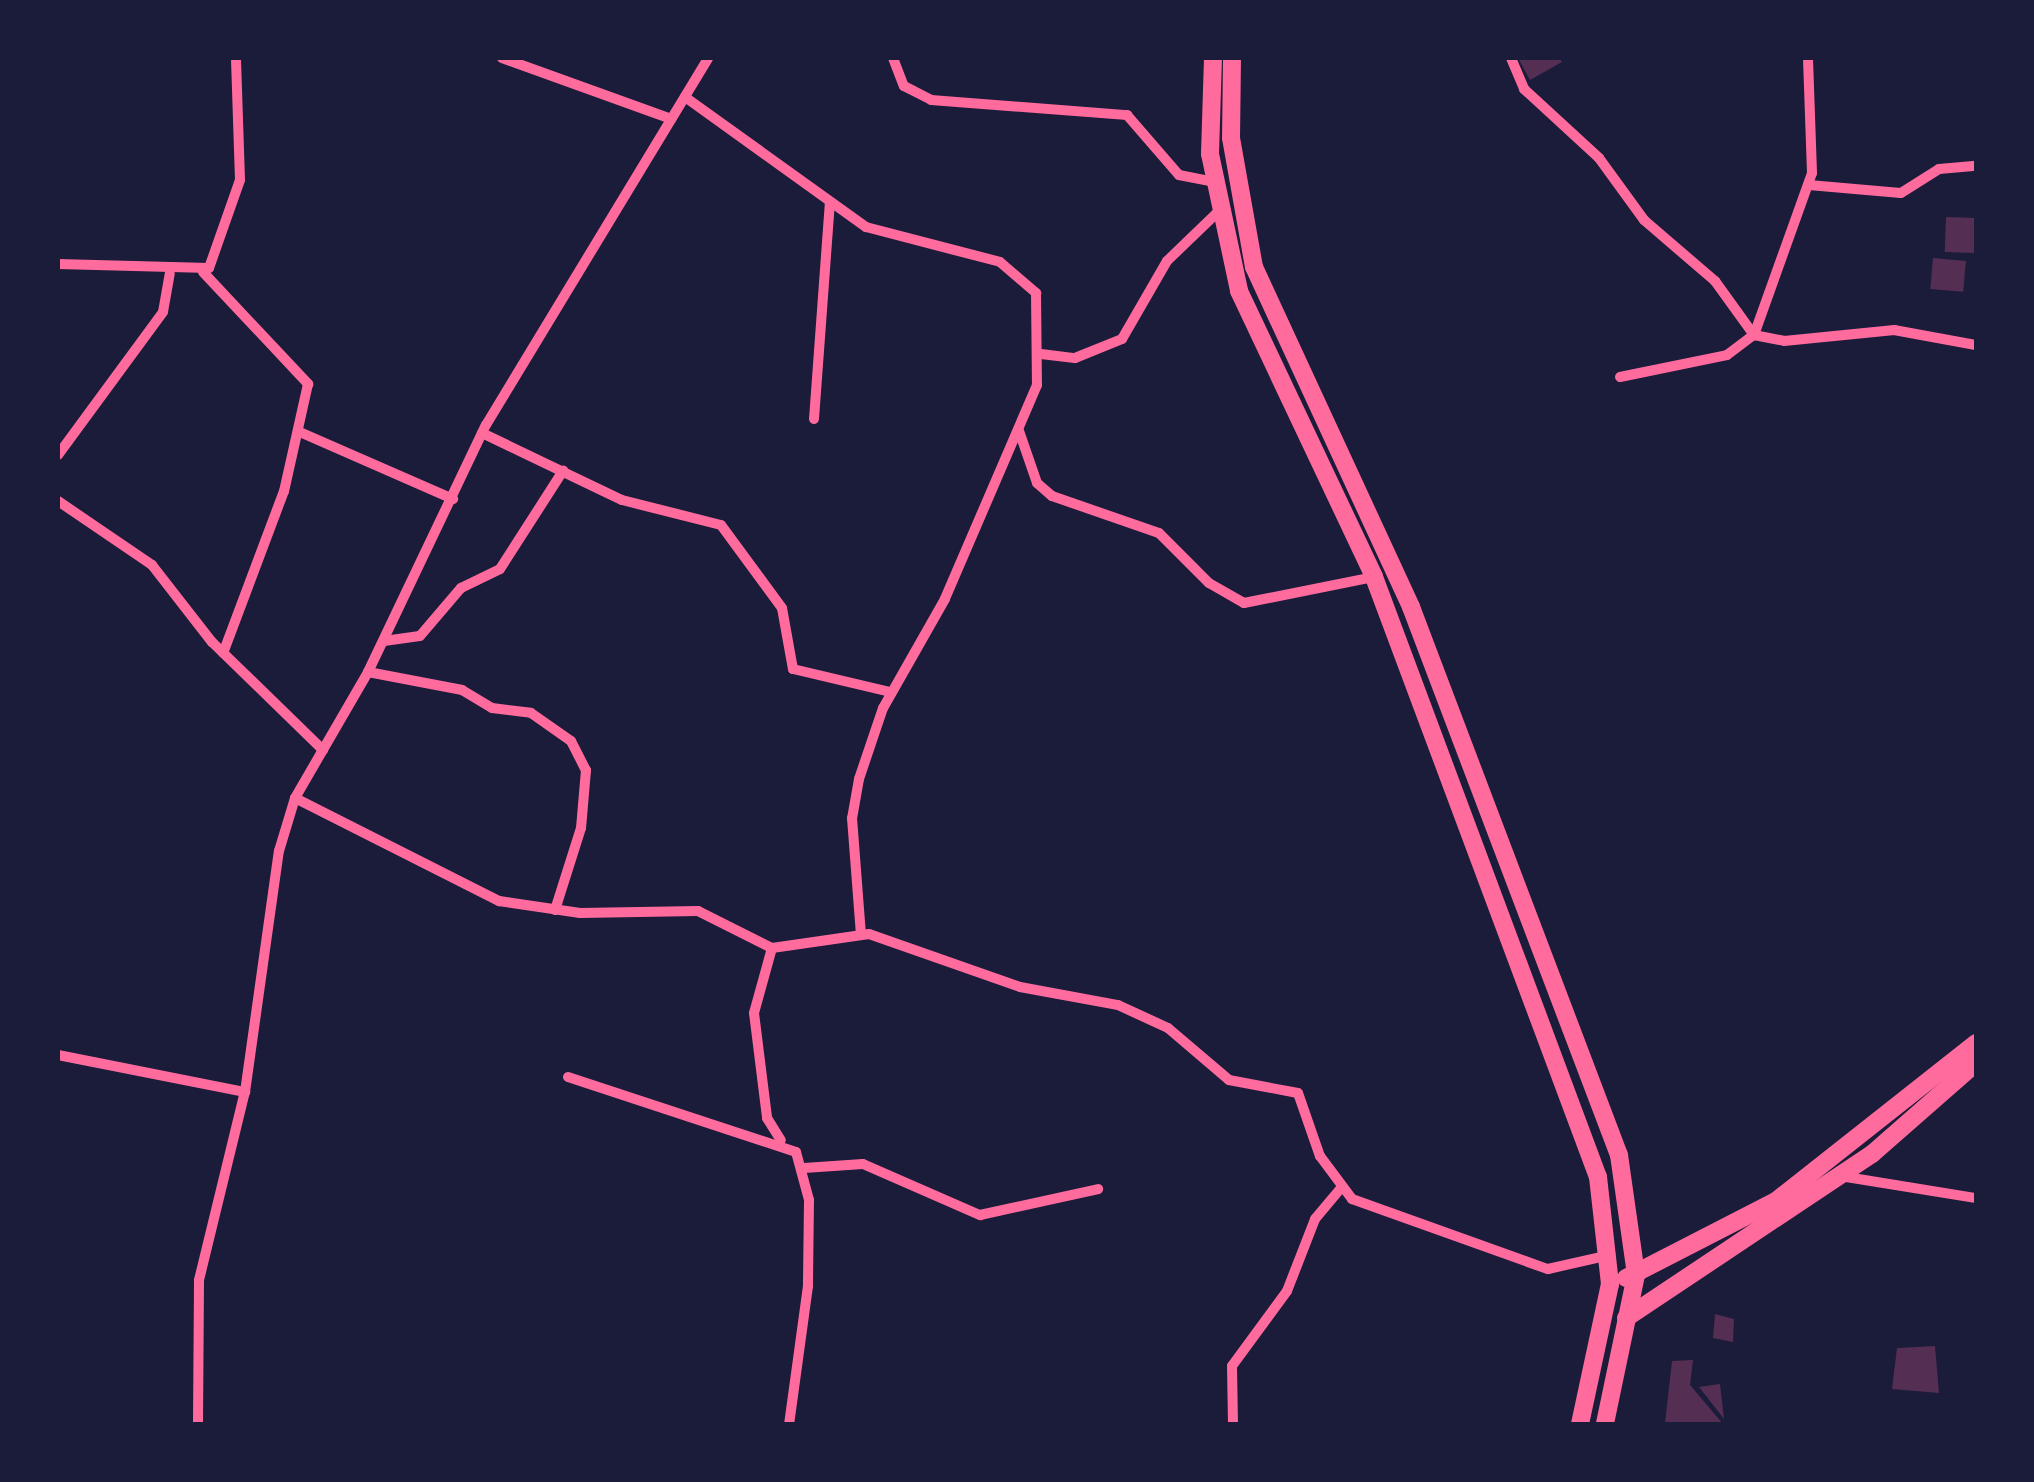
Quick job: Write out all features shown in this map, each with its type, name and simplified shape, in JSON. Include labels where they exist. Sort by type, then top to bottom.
[{"type":"main road","points":[[1212,58],[1215,182],[1238,291],[1374,577],[1598,1177],[1611,1254],[1610,1284],[1580,1424]]},
{"type":"main road","points":[[1232,58],[1232,156],[1254,266],[1411,607],[1619,1155],[1636,1275],[1605,1424]]},
{"type":"main road","points":[[1610,1284],[1636,1275],[1776,1201],[1976,1043]]},
{"type":"main road","points":[[1602,1326],[1630,1317],[1840,1176],[1976,1064]]},
{"type":"street","points":[[58,264],[170,274],[203,272],[217,256],[240,180],[236,58]]},
{"type":"street","points":[[502,58],[671,119]]},
{"type":"street","points":[[198,1424],[199,1280],[245,1092],[279,852],[295,798],[368,672],[482,434],[708,58]]},
{"type":"street","points":[[893,58],[904,86],[931,100],[1128,115],[1179,175],[1215,182]]},
{"type":"street","points":[[1511,58],[1524,89],[1600,158],[1644,220],[1715,282],[1754,335],[1784,342],[1878,329],[1976,345]]},
{"type":"street","points":[[1620,378],[1728,356],[1754,335],[1809,184],[1808,58]]},
{"type":"street","points":[[685,97],[866,227],[1017,272],[1036,293],[1041,354],[1018,430],[945,598],[890,692],[852,818],[860,934]]},
{"type":"street","points":[[1809,184],[1901,192],[1939,169],[1976,166]]},
{"type":"street","points":[[814,419],[830,203]]},
{"type":"street","points":[[1041,354],[1075,358],[1122,339],[1167,261],[1220,210]]},
{"type":"street","points":[[203,272],[300,370],[308,384],[302,433],[222,653]]},
{"type":"street","points":[[58,456],[162,312],[170,274]]},
{"type":"street","points":[[1018,430],[1036,483],[1052,496],[1160,533],[1208,583],[1244,603],[1374,577]]},
{"type":"street","points":[[302,433],[453,500]]},
{"type":"street","points":[[482,434],[622,500],[721,526],[782,608],[792,669],[890,692]]},
{"type":"street","points":[[384,640],[420,636],[462,588],[500,569],[563,471]]},
{"type":"street","points":[[58,501],[152,565],[222,653],[322,750]]},
{"type":"street","points":[[368,672],[462,690],[492,708],[531,714],[572,741],[586,770],[581,828],[555,910]]},
{"type":"street","points":[[295,798],[500,901],[555,910],[698,911],[772,948],[860,934],[1020,988],[1129,1009],[1168,1028],[1229,1080],[1298,1092],[1340,1189],[1548,1269],[1611,1254]]},
{"type":"street","points":[[772,948],[754,1013],[767,1118],[804,1168],[805,1348],[789,1424]]},
{"type":"street","points":[[58,1055],[245,1092]]},
{"type":"street","points":[[568,1077],[782,1141]]},
{"type":"street","points":[[804,1168],[863,1164],[980,1215],[1098,1189]]},
{"type":"street","points":[[1840,1176],[1976,1198]]},
{"type":"street","points":[[1232,1424],[1232,1366],[1287,1292],[1314,1220],[1340,1189]]},
{"type":"building","points":[[1518,58],[1560,58],[1562,62],[1530,80]]},
{"type":"building","points":[[1946,217],[1976,218],[1975,253],[1945,252]]},
{"type":"building","points":[[1933,258],[1966,261],[1963,292],[1930,289]]},
{"type":"building","points":[[1715,1314],[1734,1319],[1733,1342],[1713,1338]]},
{"type":"building","points":[[1935,1346],[1939,1393],[1892,1389],[1897,1348]]},
{"type":"building","points":[[1693,1360],[1690,1385],[1723,1424],[1665,1423],[1672,1361]]},
{"type":"building","points":[[1720,1384],[1724,1419],[1699,1387]]}]
